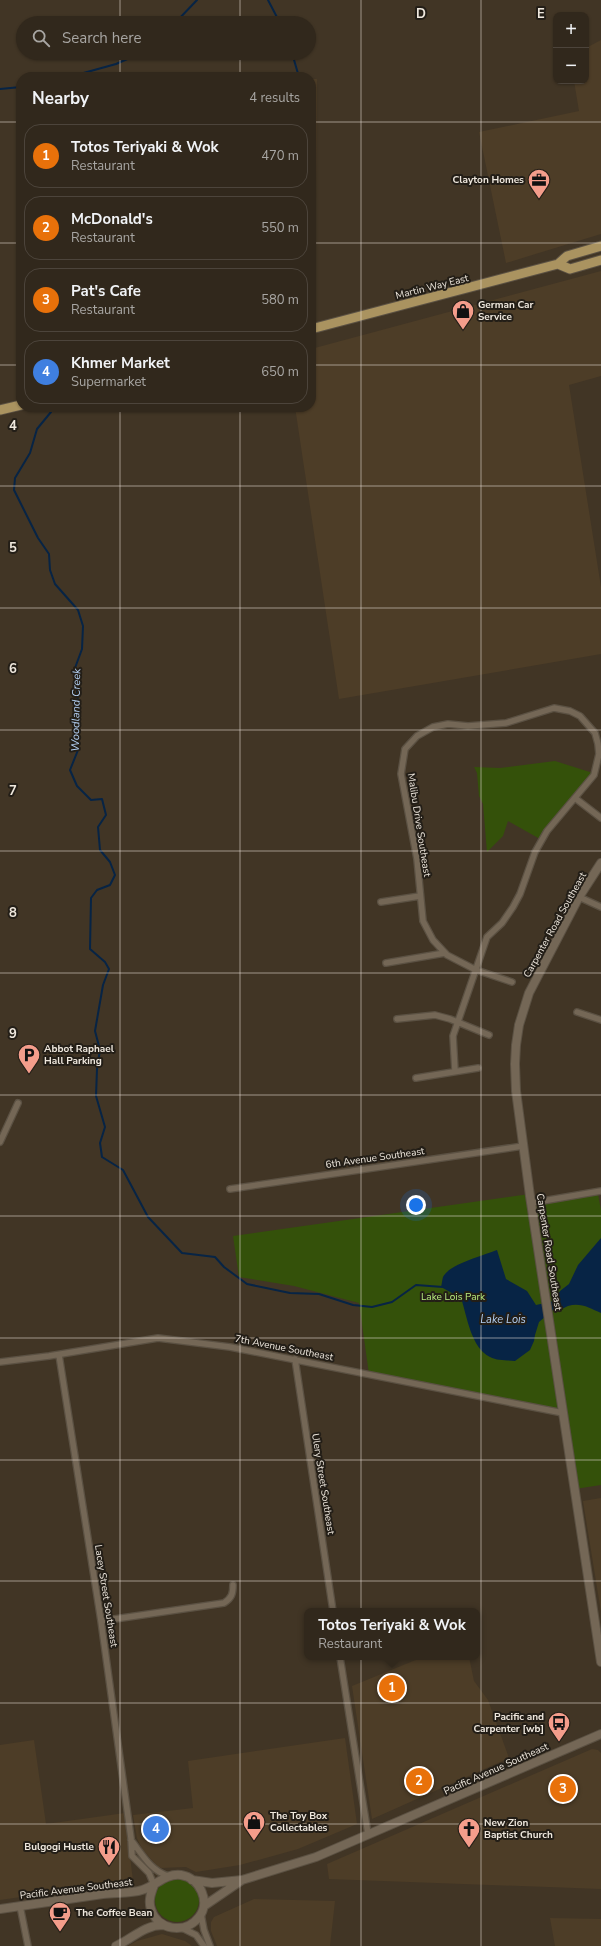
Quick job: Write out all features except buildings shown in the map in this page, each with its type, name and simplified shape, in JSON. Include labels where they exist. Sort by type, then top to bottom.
[{"type":"main road","name":"Martin Way East","points":[[316,328],[558,264],[567,256],[601,246]]},
{"type":"main road","name":"Martin Way East","points":[[558,264],[570,269],[601,260]]},
{"type":"main road","points":[[0,410],[16,406]]},
{"type":"main road","name":"Carpenter Road Southeast","points":[[601,863],[579,897],[529,993],[522,1012],[516,1045],[515,1064],[516,1091],[531,1203],[601,1662]]},
{"type":"main road","name":"Pacific Avenue Southeast","points":[[192,1880],[212,1883],[242,1880],[316,1857],[601,1734]]},
{"type":"main road","points":[[116,1946],[140,1931],[156,1925],[182,1928],[195,1922],[203,1909],[200,1888],[192,1880],[181,1875],[168,1876],[154,1885],[150,1897],[150,1908],[155,1918],[163,1925]]},
{"type":"main road","name":"Pacific Avenue Southeast","points":[[203,1909],[242,1880]]},
{"type":"main road","name":"Pacific Avenue Southeast","points":[[0,1909],[110,1893],[139,1891],[154,1885]]},
{"type":"street","name":"Malibu Drive Southeast","points":[[455,1071],[452,1044],[453,1036],[458,1023],[487,938],[502,923],[520,894],[541,840],[552,823],[594,774],[598,765],[598,744],[590,726],[580,716],[570,711],[554,708],[506,723],[487,726],[448,724],[433,727],[417,736],[405,749],[401,774],[412,830],[423,921],[433,940],[445,953],[462,964],[476,970]]},
{"type":"street","points":[[575,798],[601,818]]},
{"type":"street","points":[[381,902],[420,896]]},
{"type":"street","points":[[579,897],[601,907]]},
{"type":"street","points":[[386,963],[445,953]]},
{"type":"street","points":[[476,970],[512,982]]},
{"type":"street","points":[[577,1012],[601,1020]]},
{"type":"street","points":[[397,1019],[435,1015],[489,1035]]},
{"type":"street","points":[[416,1078],[478,1068]]},
{"type":"street","points":[[0,1142],[18,1103]]},
{"type":"street","name":"6th Avenue Southeast","points":[[230,1189],[523,1146]]},
{"type":"street","points":[[531,1203],[601,1191]]},
{"type":"street","name":"7th Avenue Southeast","points":[[0,1362],[59,1355],[158,1338],[230,1347],[295,1359],[563,1413]]},
{"type":"street","name":"Lacey Street Southeast","points":[[59,1355],[101,1621],[132,1856],[149,1873],[154,1885]]},
{"type":"street","name":"Ulery Street Southeast","points":[[295,1359],[333,1608]]},
{"type":"street","points":[[101,1621],[224,1603],[229,1600],[232,1595],[233,1585]]},
{"type":"street","points":[[340,1660],[368,1834]]},
{"type":"street","name":"Lacey Street Southeast","points":[[131,1840],[140,1854],[154,1869],[168,1876]]},
{"type":"street","points":[[20,1906],[28,1946]]},
{"type":"street","points":[[203,1909],[204,1930],[210,1946]]},
{"type":"street","points":[[182,1928],[196,1935],[204,1946]]},
{"type":"shaded area","points":[[601,40],[601,234],[506,263],[479,132],[579,111],[574,84],[589,84],[589,46]]},
{"type":"shaded area","points":[[316,79],[317,79],[316,198]]},
{"type":"shaded area","points":[[601,271],[601,376],[569,385],[601,587],[601,654],[339,699],[296,412],[316,412],[316,348]]},
{"type":"shaded area","points":[[601,1498],[601,1612],[583,1501]]},
{"type":"shaded area","points":[[416,1660],[470,1660],[474,1681],[488,1700],[509,1758],[372,1819],[352,1686]]},
{"type":"shaded area","points":[[345,1738],[357,1824],[298,1849],[240,1865],[196,1872],[186,1867],[161,1868],[157,1866],[142,1849],[137,1838],[133,1815],[193,1808],[188,1761]]},
{"type":"shaded area","points":[[34,1740],[46,1824],[125,1813],[133,1881],[0,1900],[0,1745]]},
{"type":"shaded area","points":[[592,1749],[598,1750],[601,1753],[601,1889],[329,1879],[327,1864]]},
{"type":"shaded area","points":[[254,1899],[335,1901],[330,1946],[217,1946],[211,1931],[211,1922],[214,1917]]},
{"type":"shaded area","points":[[550,1918],[601,1919],[601,1946],[555,1946]]},
{"type":"shaded area","points":[[162,1934],[185,1941],[192,1946],[128,1946],[137,1941]]},
{"type":"green space","points":[[555,761],[593,773],[540,839],[508,821],[503,836],[487,852],[483,804],[479,796],[477,773],[474,767],[500,768]]},
{"type":"green space","name":"Lake Lois Park","points":[[530,1194],[534,1205],[598,1194],[601,1210],[601,1485],[575,1489],[564,1412],[369,1374],[359,1303],[294,1286],[239,1277],[233,1236]]},
{"type":"green space","points":[[173,1878],[181,1878],[186,1879],[193,1884],[198,1891],[198,1909],[193,1916],[186,1921],[173,1922],[165,1919],[158,1912],[155,1904],[155,1896],[158,1888],[165,1881]]},
{"type":"water","name":"Lake Lois","points":[[601,1238],[601,1313],[585,1306],[577,1305],[568,1306],[559,1310],[553,1310],[539,1322],[530,1350],[515,1361],[490,1357],[478,1347],[471,1331],[461,1298],[441,1287],[443,1277],[452,1268],[468,1260],[497,1250],[506,1279],[527,1291],[536,1305],[554,1301],[560,1291],[569,1284],[578,1265]]},
{"type":"waterway","points":[[182,16],[197,0]]},
{"type":"waterway","name":"Woodland Creek","points":[[268,0],[276,16]]},
{"type":"waterway","points":[[87,72],[125,60]]},
{"type":"waterway","name":"Woodland Creek","points":[[294,60],[298,72]]},
{"type":"waterway","points":[[0,89],[16,87]]},
{"type":"waterway","name":"Woodland Creek","points":[[51,412],[37,429],[30,453],[15,478],[14,490],[38,538],[49,554],[50,570],[55,584],[78,610],[83,626],[82,649],[75,668],[78,703],[78,750],[70,770],[77,786],[91,800],[102,799],[106,815],[98,827],[100,850],[110,862],[115,875],[110,885],[97,890],[91,898],[90,949],[105,962],[109,969],[103,985],[95,1031],[100,1050],[97,1069],[96,1096],[105,1127],[100,1143],[102,1157],[123,1170],[148,1217],[182,1253],[215,1257],[224,1267],[247,1284],[290,1293],[319,1294],[353,1305],[372,1307],[392,1302],[416,1285],[443,1287]]},
{"type":"place","name":"Clayton Homes","points":[[539,200]]},
{"type":"place","name":"German Car Service","points":[[463,330]]},
{"type":"place","name":"Abbot Raphael Hall Parking","points":[[29,1074]]},
{"type":"place","name":"Totos Teriyaki & Wok","points":[[392,1688]]},
{"type":"place","name":"Pacific and Carpenter [wb]","points":[[559,1742]]},
{"type":"place","name":"McDonald's","points":[[419,1781]]},
{"type":"place","name":"Pat's Cafe","points":[[563,1789]]},
{"type":"place","name":"Khmer Market","points":[[156,1829]]},
{"type":"place","name":"The Toy Box Collectables","points":[[254,1842]]},
{"type":"place","name":"New Zion Baptist Church","points":[[469,1848]]},
{"type":"place","name":"Bulgogi Hustle","points":[[109,1866]]},
{"type":"place","name":"The Coffee Bean","points":[[60,1932]]}]
